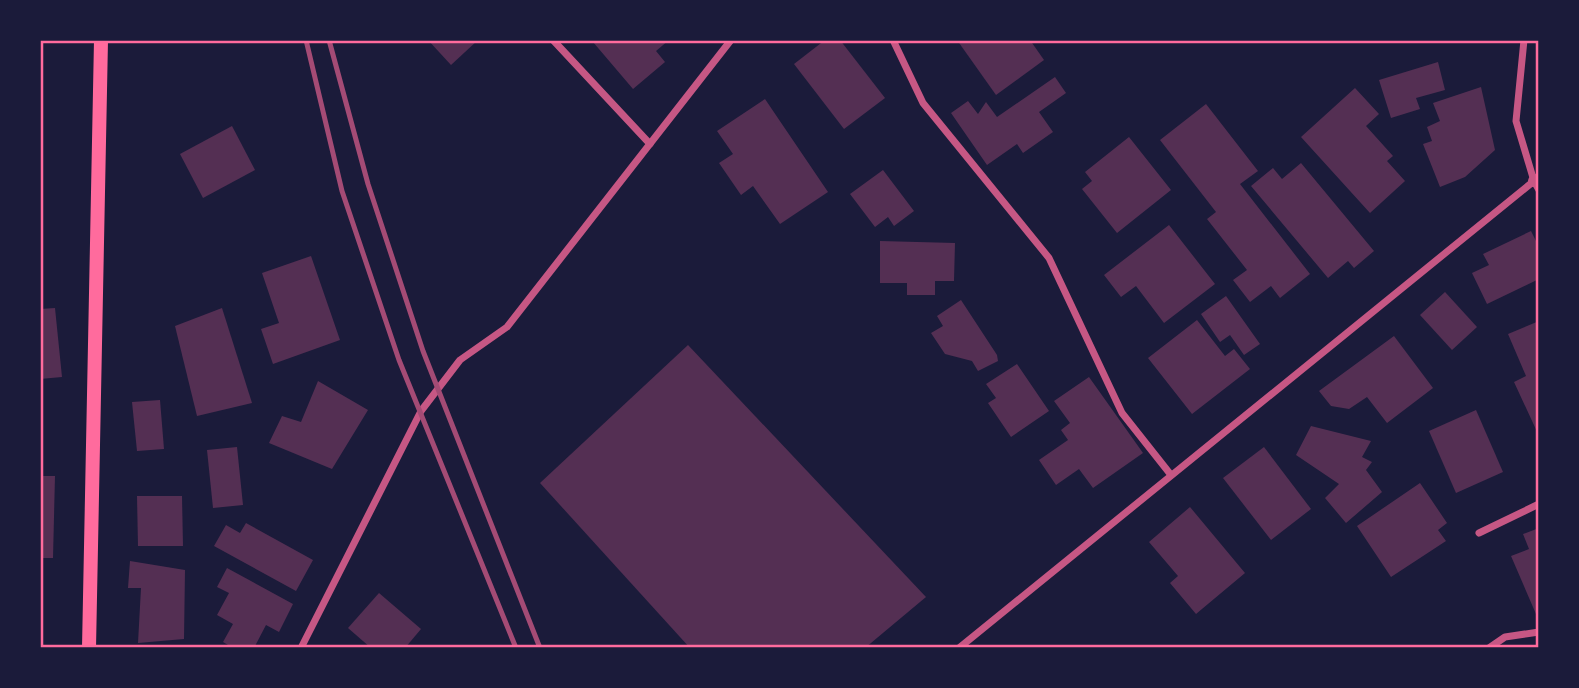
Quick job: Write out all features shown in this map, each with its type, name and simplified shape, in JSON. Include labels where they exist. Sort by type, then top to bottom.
[{"type":"main road","points":[[89,648],[101,40]]},
{"type":"street","points":[[553,40],[650,144]]},
{"type":"street","points":[[301,648],[421,411],[460,360],[507,327],[731,40]]},
{"type":"street","points":[[893,40],[923,103],[1049,258],[1122,413],[1171,475]]},
{"type":"street","points":[[959,648],[1537,183],[1516,121],[1524,40]]},
{"type":"street","points":[[1479,533],[1539,504]]},
{"type":"street","points":[[1489,648],[1505,637],[1539,632]]},
{"type":"building","points":[[428,40],[478,40],[451,65]]},
{"type":"building","points":[[669,40],[656,51],[665,62],[633,89],[593,42]]},
{"type":"building","points":[[825,40],[840,40],[885,98],[844,129],[794,64]]},
{"type":"building","points":[[957,40],[1030,40],[1044,60],[996,95]]},
{"type":"building","points":[[1438,62],[1445,90],[1416,98],[1420,109],[1391,118],[1379,80]]},
{"type":"building","points":[[1055,77],[1066,93],[1039,112],[1053,132],[1023,153],[1017,144],[987,165],[951,113],[968,101],[978,114],[986,102],[997,117]]},
{"type":"building","points":[[1481,87],[1495,150],[1465,177],[1440,187],[1423,144],[1432,141],[1427,127],[1440,121],[1433,103]]},
{"type":"building","points":[[1355,88],[1379,114],[1366,126],[1393,156],[1387,161],[1405,181],[1370,213],[1301,137]]},
{"type":"building","points":[[765,99],[828,192],[780,224],[753,186],[741,195],[719,163],[733,154],[717,131]]},
{"type":"building","points":[[1206,104],[1258,171],[1240,184],[1310,274],[1280,298],[1271,286],[1250,302],[1233,280],[1247,270],[1207,219],[1216,212],[1160,140]]},
{"type":"building","points":[[232,126],[255,170],[203,198],[180,154]]},
{"type":"building","points":[[1129,137],[1171,190],[1117,233],[1082,189],[1092,181],[1085,172]]},
{"type":"building","points":[[1301,163],[1374,251],[1354,268],[1348,261],[1328,278],[1251,186],[1273,168],[1282,179]]},
{"type":"building","points":[[883,170],[914,211],[894,226],[888,217],[875,227],[850,194]]},
{"type":"building","points":[[1169,225],[1215,284],[1164,323],[1136,286],[1121,297],[1104,275]]},
{"type":"building","points":[[1531,231],[1539,247],[1539,279],[1487,304],[1472,273],[1489,265],[1483,254]]},
{"type":"building","points":[[880,241],[955,243],[954,281],[935,281],[935,295],[907,295],[907,283],[880,283]]},
{"type":"building","points":[[311,256],[340,340],[273,364],[261,329],[279,323],[262,273]]},
{"type":"building","points":[[1445,292],[1477,327],[1452,350],[1420,315]]},
{"type":"building","points":[[1226,296],[1260,344],[1244,355],[1230,335],[1220,342],[1201,314]]},
{"type":"building","points":[[961,300],[997,355],[998,361],[978,371],[972,361],[945,354],[931,333],[943,326],[937,316]]},
{"type":"building","points":[[55,308],[62,377],[40,379],[40,309]]},
{"type":"building","points":[[222,308],[252,403],[197,416],[175,326]]},
{"type":"building","points":[[1197,320],[1225,356],[1234,349],[1250,369],[1192,414],[1148,358]]},
{"type":"building","points":[[1539,321],[1539,436],[1514,382],[1526,376],[1508,334]]},
{"type":"building","points":[[1394,336],[1433,388],[1387,423],[1367,397],[1349,409],[1331,406],[1319,391]]},
{"type":"building","points":[[688,345],[926,597],[865,648],[690,648],[540,483]]},
{"type":"building","points":[[1017,364],[1049,411],[1011,437],[988,403],[996,398],[986,384]]},
{"type":"building","points":[[1089,377],[1143,453],[1093,488],[1079,469],[1056,485],[1039,460],[1068,440],[1061,430],[1070,423],[1054,401]]},
{"type":"building","points":[[318,381],[368,410],[332,469],[269,443],[282,416],[301,422]]},
{"type":"building","points":[[160,400],[164,449],[137,451],[132,402]]},
{"type":"building","points":[[1476,410],[1503,472],[1456,493],[1429,431]]},
{"type":"building","points":[[1311,426],[1371,441],[1362,457],[1372,462],[1366,470],[1382,492],[1346,523],[1325,498],[1339,484],[1296,455]]},
{"type":"building","points":[[237,447],[243,505],[213,508],[207,450]]},
{"type":"building","points":[[1264,447],[1311,509],[1271,540],[1223,478]]},
{"type":"building","points":[[40,476],[55,476],[53,558],[40,558]]},
{"type":"building","points":[[1420,483],[1447,523],[1438,530],[1446,541],[1391,577],[1357,526]]},
{"type":"building","points":[[137,496],[182,496],[183,546],[138,546]]},
{"type":"building","points":[[1190,507],[1245,573],[1196,614],[1170,583],[1178,576],[1149,542]]},
{"type":"building","points":[[246,523],[313,560],[296,591],[214,546],[226,525],[240,533]]},
{"type":"building","points":[[1539,528],[1539,621],[1511,556],[1529,549],[1523,534]]},
{"type":"building","points":[[130,561],[185,570],[184,639],[138,643],[141,588],[128,588]]},
{"type":"building","points":[[227,568],[293,604],[279,632],[266,625],[254,648],[233,648],[223,642],[233,624],[217,615],[229,593],[217,587]]},
{"type":"building","points":[[379,593],[421,629],[405,648],[371,648],[348,628]]},
{"type":"railway","points":[[306,40],[342,191],[399,360],[516,648]]},
{"type":"railway","points":[[329,40],[368,184],[423,351],[540,648]]}]
